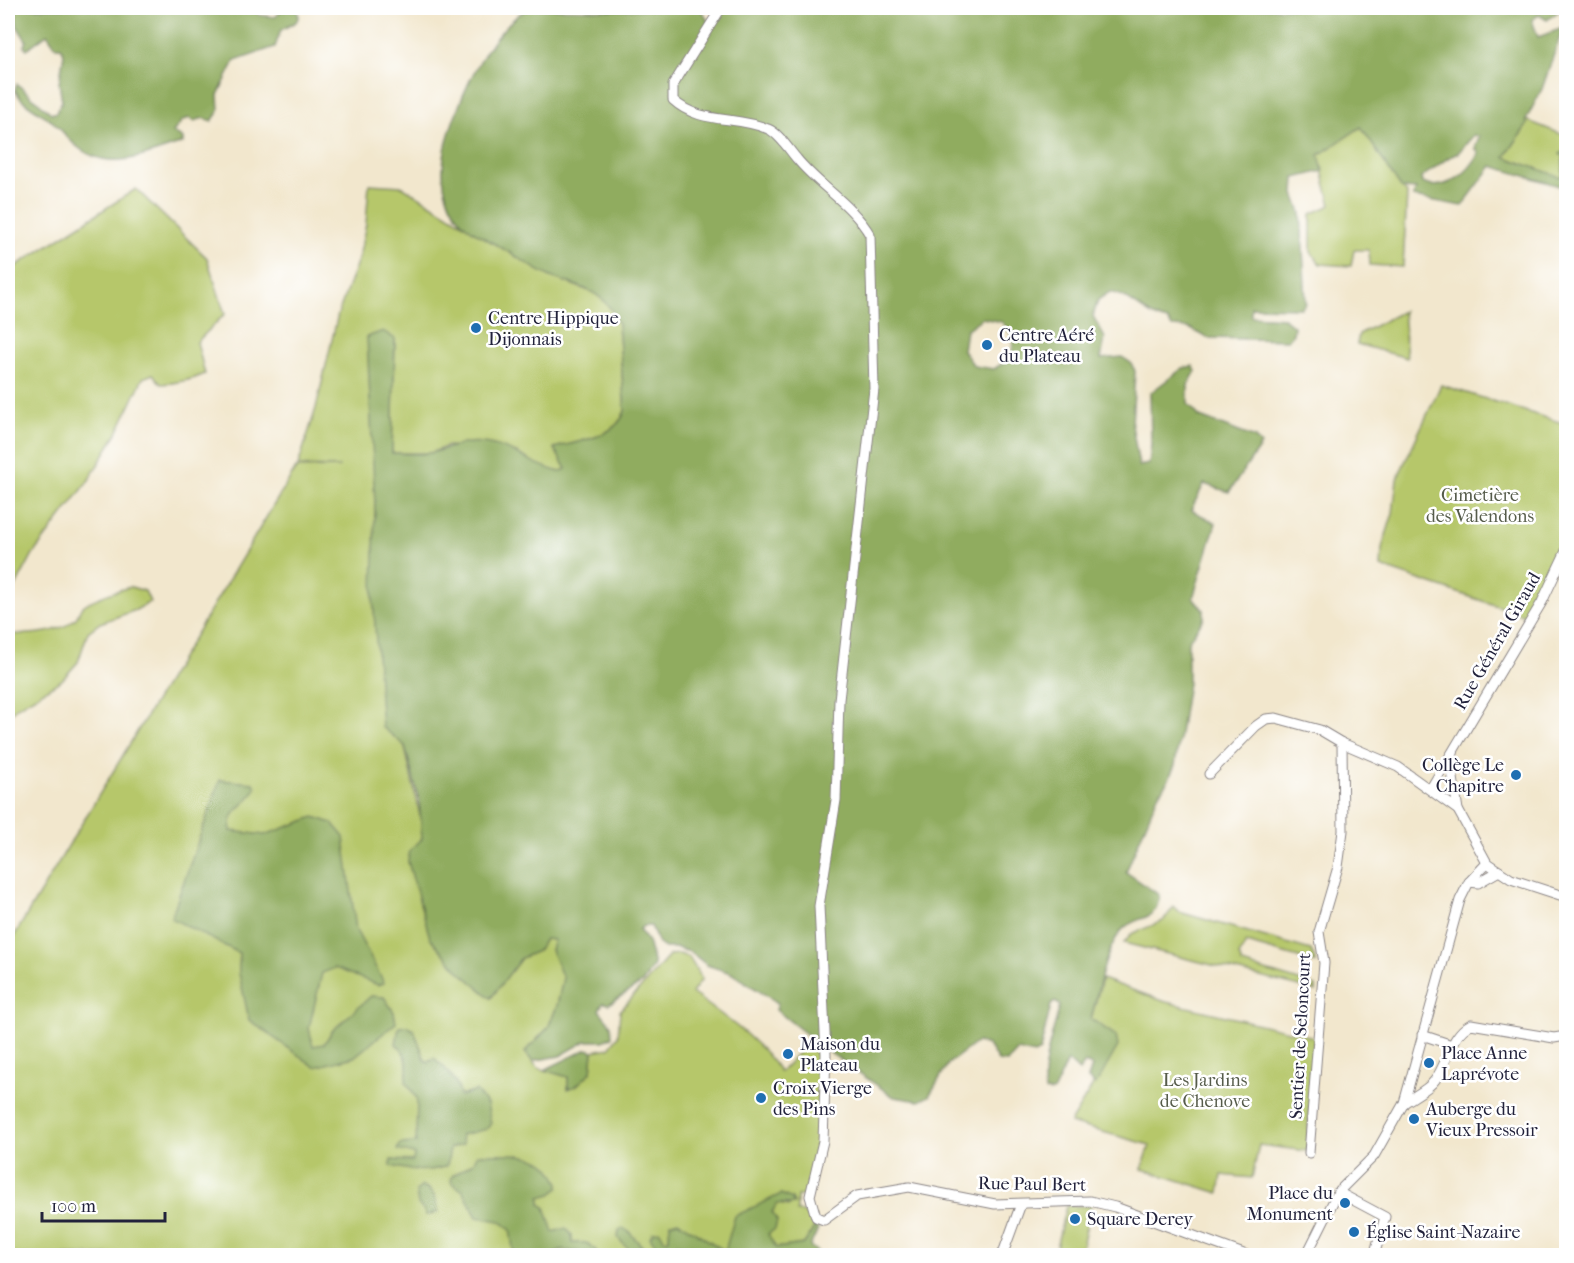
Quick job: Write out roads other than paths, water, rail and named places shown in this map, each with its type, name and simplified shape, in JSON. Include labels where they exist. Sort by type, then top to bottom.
[{"type":"street","name":"Rue Paul Bert","points":[[721,8],[673,85],[673,100],[685,111],[710,118],[750,123],[772,130],[814,180],[862,221],[870,235],[874,389],[839,700],[837,789],[819,906],[826,1054],[823,1141],[810,1196],[816,1217],[827,1218],[857,1196],[909,1187],[981,1203],[1090,1201],[1115,1207],[1249,1256]]},
{"type":"street","name":"Rue Général Giraud","points":[[1431,788],[1542,602],[1566,551]]},
{"type":"street","points":[[1209,774],[1266,719],[1293,721],[1332,735],[1342,743],[1398,767],[1431,788],[1458,810]]},
{"type":"street","name":"Sentier de Seloncourt","points":[[1309,1153],[1324,963],[1319,932],[1338,867],[1343,831],[1342,743]]},
{"type":"street","name":"Rue Général Giraud","points":[[1454,747],[1452,771],[1458,810],[1487,863]]},
{"type":"street","points":[[1306,1256],[1338,1192],[1374,1156],[1404,1103],[1460,900],[1469,882],[1487,863],[1511,879],[1566,897]]},
{"type":"street","points":[[1469,882],[1478,883],[1494,876],[1499,871]]},
{"type":"street","points":[[1404,1103],[1435,1082],[1452,1045],[1471,1024],[1554,1038],[1566,1036]]},
{"type":"street","points":[[1422,1035],[1452,1045]]},
{"type":"street","points":[[1338,1192],[1385,1217],[1374,1256]]},
{"type":"street","points":[[1002,1256],[1021,1204]]},
{"type":"place","name":"Centre Hippique Dijonnais","points":[[476,328]]},
{"type":"place","name":"Centre Aéré du Plateau","points":[[987,345]]},
{"type":"place","name":"Collège Le Chapitre","points":[[1516,775]]},
{"type":"place","name":"Maison du Plateau","points":[[788,1054]]},
{"type":"place","name":"Place Anne Laprévote","points":[[1429,1063]]},
{"type":"place","name":"Croix Vierge des Pins","points":[[761,1098]]},
{"type":"place","name":"Auberge du Vieux Pressoir","points":[[1414,1119]]},
{"type":"place","name":"Place du Monument","points":[[1345,1203]]},
{"type":"place","name":"Square Derey","points":[[1075,1219]]},
{"type":"place","name":"Église Saint-Nazaire","points":[[1354,1232]]},
{"type":"park label","name":"Cimetière des Valendons","points":[[1480,505]]},
{"type":"park label","name":"Les Jardins de Chenove","points":[[1205,1090]]}]
